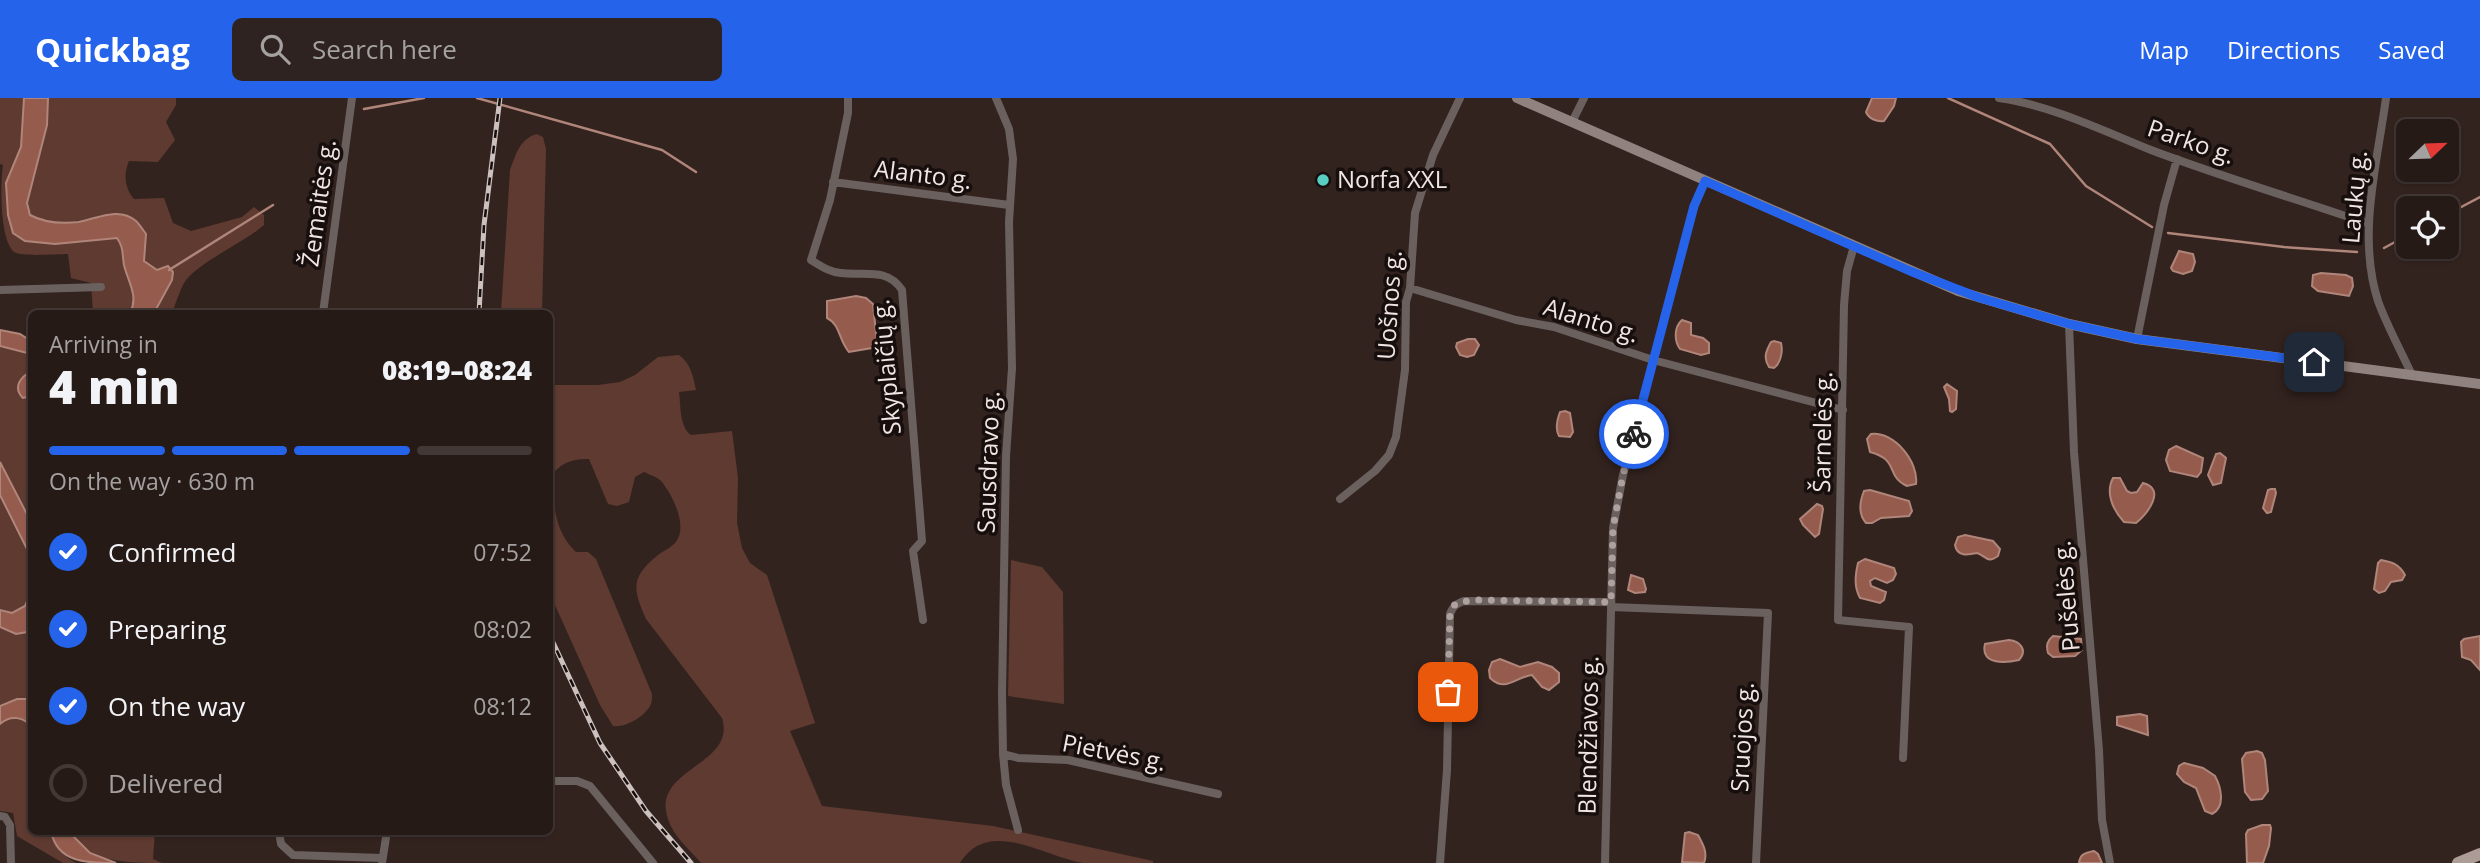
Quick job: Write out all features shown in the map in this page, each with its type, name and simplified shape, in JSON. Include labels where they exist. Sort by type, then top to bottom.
[{"type":"main road","points":[[1517,98],[1958,291],[2069,324],[2137,339],[2480,384]]},
{"type":"main road","points":[[2458,863],[2480,854]]},
{"type":"street","name":"Žemaitės g.","points":[[323,310],[352,98]]},
{"type":"street","name":"Skyplaičių g.","points":[[848,98],[848,113],[830,200],[811,260],[827,270],[841,273],[890,276],[897,283],[904,299],[910,409],[922,541],[913,551],[923,620]]},
{"type":"street","name":"Sausdravo g.","points":[[996,98],[1006,118],[1012,146],[1009,205],[1012,368],[1006,456],[1003,754],[1006,785],[1018,830]]},
{"type":"street","name":"Uošnos g.","points":[[1340,499],[1374,471],[1389,454],[1396,437],[1405,370],[1406,302],[1410,288],[1415,214],[1433,155],[1460,98]]},
{"type":"street","points":[[1572,122],[1584,98]]},
{"type":"street","name":"Parko g.","points":[[1999,98],[2015,99],[2177,159],[2369,225]]},
{"type":"street","name":"Laukų g.","points":[[2386,98],[2369,225],[2369,260],[2378,301],[2412,375]]},
{"type":"street","points":[[2137,339],[2164,205],[2177,159]]},
{"type":"street","name":"Blendžiavos g.","points":[[1605,863],[1613,528],[1623,475],[1653,360],[1694,206],[1705,181]]},
{"type":"street","name":"Alanto g.","points":[[833,182],[1009,205]]},
{"type":"street","name":"Šarnelės g.","points":[[1854,246],[1847,271],[1844,305],[1838,620],[1909,627],[1903,758]]},
{"type":"street","points":[[0,290],[101,287]]},
{"type":"street","name":"Alanto g.","points":[[1410,288],[1504,316],[1554,327],[1653,360],[1843,410]]},
{"type":"street","name":"Pušelės g.","points":[[2069,324],[2074,452],[2099,750],[2102,820],[2110,863]]},
{"type":"street","points":[[1440,863],[1447,770],[1450,614],[1455,604],[1472,600],[1611,604]]},
{"type":"street","name":"Sruojos g.","points":[[1611,604],[1768,613],[1756,863]]},
{"type":"street","name":"Pietvės g.","points":[[1003,754],[1018,758],[1068,760],[1218,794]]},
{"type":"street","points":[[553,781],[577,781],[590,786],[653,863]]},
{"type":"street","points":[[2,817],[10,825],[11,863]]},
{"type":"street","points":[[280,835],[281,844],[293,855],[382,860],[386,835]]},
{"type":"shaded area","points":[[0,98],[24,98],[21,147],[6,183],[25,241],[55,244],[117,238],[122,248],[133,295],[131,310],[93,310],[91,283],[71,278],[68,254],[14,252],[9,246],[4,225],[1,186],[3,165],[0,164]]},
{"type":"shaded area","points":[[24,98],[48,98],[47,125],[27,203],[30,215],[59,223],[115,214],[122,214],[136,221],[146,234],[144,261],[157,270],[168,266],[173,272],[172,280],[156,310],[131,310],[133,295],[122,248],[117,238],[55,244],[25,241],[13,233],[8,215],[6,183],[21,147]]},
{"type":"shaded area","points":[[48,98],[176,98],[176,105],[166,122],[175,140],[158,162],[129,161],[126,176],[131,195],[134,199],[164,198],[173,223],[191,231],[242,217],[254,207],[264,215],[264,225],[198,268],[182,286],[173,310],[156,310],[172,280],[143,261],[146,234],[102,215],[84,220],[57,222],[30,215],[27,203]]},
{"type":"shaded area","points":[[1872,98],[1896,98],[1884,121],[1874,120],[1866,112]]},
{"type":"shaded area","points":[[537,134],[543,137],[546,149],[542,310],[501,310],[510,170],[516,153],[531,136]]},
{"type":"shaded area","points":[[2179,251],[2193,254],[2195,262],[2192,271],[2183,274],[2171,268]]},
{"type":"shaded area","points":[[2321,273],[2352,278],[2353,286],[2349,296],[2318,291],[2312,286],[2313,275]]},
{"type":"shaded area","points":[[856,296],[866,298],[873,304],[877,342],[872,348],[849,352],[835,324],[827,318],[827,301]]},
{"type":"shaded area","points":[[1682,320],[1691,323],[1691,335],[1703,338],[1709,343],[1709,353],[1701,355],[1680,349],[1676,334],[1677,326]]},
{"type":"shaded area","points":[[0,330],[20,334],[28,339],[28,353],[0,346]]},
{"type":"shaded area","points":[[1475,339],[1479,345],[1474,355],[1467,357],[1460,355],[1456,347],[1457,343]]},
{"type":"shaded area","points":[[1774,341],[1781,343],[1782,350],[1780,360],[1774,368],[1769,367],[1766,358],[1769,345]]},
{"type":"shaded area","points":[[0,346],[28,353],[28,516],[0,462]]},
{"type":"shaded area","points":[[679,355],[689,366],[696,390],[679,392],[684,426],[691,435],[732,431],[738,478],[737,523],[742,548],[750,563],[767,575],[815,723],[790,731],[822,806],[993,826],[1153,863],[1083,863],[1017,843],[1001,841],[985,843],[972,850],[960,863],[701,863],[674,831],[668,819],[666,802],[671,788],[681,777],[717,747],[723,734],[722,718],[646,619],[637,591],[643,570],[676,542],[680,528],[678,511],[660,480],[644,472],[635,477],[629,502],[617,506],[608,504],[589,459],[568,462],[553,474],[553,385],[620,382],[635,375],[658,357]]},
{"type":"shaded area","points":[[28,373],[28,397],[23,398],[18,386]]},
{"type":"shaded area","points":[[1947,384],[1957,391],[1956,409],[1952,412],[1944,387]]},
{"type":"shaded area","points":[[1560,412],[1570,413],[1573,432],[1570,437],[1559,436],[1557,430]]},
{"type":"shaded area","points":[[1871,434],[1888,437],[1903,450],[1913,466],[1916,484],[1907,486],[1900,482],[1885,459],[1870,452],[1867,439]]},
{"type":"shaded area","points":[[2176,446],[2203,458],[2201,472],[2197,477],[2170,471],[2166,460],[2169,450]]},
{"type":"shaded area","points":[[2220,453],[2226,458],[2221,483],[2213,485],[2208,475],[2216,454]]},
{"type":"shaded area","points":[[0,462],[28,516],[28,551],[0,495]]},
{"type":"shaded area","points":[[2113,478],[2120,478],[2131,493],[2137,492],[2143,483],[2154,491],[2153,502],[2136,523],[2124,522],[2114,507],[2110,495]]},
{"type":"shaded area","points":[[2275,489],[2276,493],[2271,512],[2267,513],[2263,508],[2268,490]]},
{"type":"shaded area","points":[[1870,490],[1909,501],[1912,511],[1909,516],[1881,518],[1866,523],[1861,512],[1861,503],[1864,491]]},
{"type":"shaded area","points":[[553,492],[556,517],[563,535],[576,552],[588,552],[596,559],[652,694],[652,702],[647,710],[639,718],[623,725],[613,726],[600,705],[553,601]]},
{"type":"shaded area","points":[[0,495],[28,551],[28,599],[25,606],[12,613],[0,610]]},
{"type":"shaded area","points":[[1817,504],[1823,509],[1819,534],[1815,537],[1800,519]]},
{"type":"shaded area","points":[[1965,535],[1993,541],[2000,549],[1998,556],[1989,559],[1977,553],[1967,555],[1958,552],[1955,545],[1958,537]]},
{"type":"shaded area","points":[[1865,559],[1894,568],[1896,574],[1893,580],[1887,583],[1875,578],[1870,581],[1871,586],[1886,592],[1880,603],[1860,598],[1858,594],[1858,563]]},
{"type":"shaded area","points":[[1011,560],[1042,567],[1063,592],[1064,704],[1008,696]]},
{"type":"shaded area","points":[[2381,560],[2395,564],[2405,575],[2402,580],[2391,582],[2385,591],[2379,593],[2374,589],[2378,563]]},
{"type":"shaded area","points":[[1631,575],[1643,579],[1645,592],[1635,593],[1628,590]]},
{"type":"shaded area","points":[[28,598],[27,632],[16,634],[0,627],[0,610],[12,613],[25,606]]},
{"type":"shaded area","points":[[0,627],[16,634],[28,630],[28,699],[17,699],[0,706]]},
{"type":"shaded area","points":[[2053,636],[2081,639],[2082,650],[2075,656],[2053,657],[2047,648],[2048,641]]},
{"type":"shaded area","points":[[2480,636],[2480,670],[2471,660],[2462,657],[2461,642]]},
{"type":"shaded area","points":[[2009,640],[2022,647],[2023,653],[2019,660],[2001,662],[1986,656],[1985,644]]},
{"type":"shaded area","points":[[1500,659],[1520,667],[1538,662],[1552,667],[1559,673],[1559,682],[1549,690],[1542,687],[1532,675],[1501,684],[1490,678],[1489,670],[1492,662]]},
{"type":"shaded area","points":[[17,699],[28,699],[28,724],[17,718],[0,724],[0,706]]},
{"type":"shaded area","points":[[2140,714],[2147,716],[2148,735],[2117,725],[2117,717]]},
{"type":"shaded area","points":[[17,717],[28,722],[28,835],[52,835],[59,850],[76,863],[63,863],[17,836],[13,813],[0,811],[0,724],[3,720]]},
{"type":"shaded area","points":[[2246,753],[2262,753],[2265,760],[2268,791],[2262,799],[2251,800],[2245,792],[2242,759]]},
{"type":"shaded area","points":[[2184,763],[2203,768],[2215,776],[2221,802],[2212,814],[2205,811],[2196,788],[2184,782],[2177,774],[2179,766]]},
{"type":"shaded area","points":[[2270,825],[2271,828],[2263,863],[2247,863],[2246,834],[2248,830]]},
{"type":"shaded area","points":[[1685,833],[1698,835],[1702,842],[1704,863],[1682,862]]},
{"type":"shaded area","points":[[52,835],[72,835],[90,853],[116,863],[75,859],[60,850]]},
{"type":"shaded area","points":[[71,835],[155,835],[153,859],[162,863],[109,859],[86,850]]},
{"type":"shaded area","points":[[2094,851],[2102,863],[2079,863],[2084,854]]},
{"type":"waterway","points":[[364,109],[424,98]]},
{"type":"waterway","points":[[477,98],[662,150],[696,172]]},
{"type":"waterway","points":[[1948,98],[2050,144],[2086,186],[2152,227]]},
{"type":"waterway","points":[[2459,208],[2480,197]]},
{"type":"waterway","points":[[169,270],[273,205]]},
{"type":"waterway","points":[[2168,233],[2284,247],[2357,252]]},
{"type":"waterway","points":[[2384,248],[2396,242]]},
{"type":"railway","points":[[479,310],[484,225],[500,98]]},
{"type":"railway","points":[[553,642],[600,743],[646,811],[691,863]]},
{"type":"way so far","points":[[1448,692],[1450,614],[1455,604],[1472,600],[1611,602],[1613,528],[1634,434]]},
{"type":"place","name":"Norfa XXL","points":[[1323,180]]},
{"type":"route","points":[[1634,434],[1694,206],[1705,181],[1910,271],[1980,298],[2069,324],[2137,339],[2314,362]]}]
